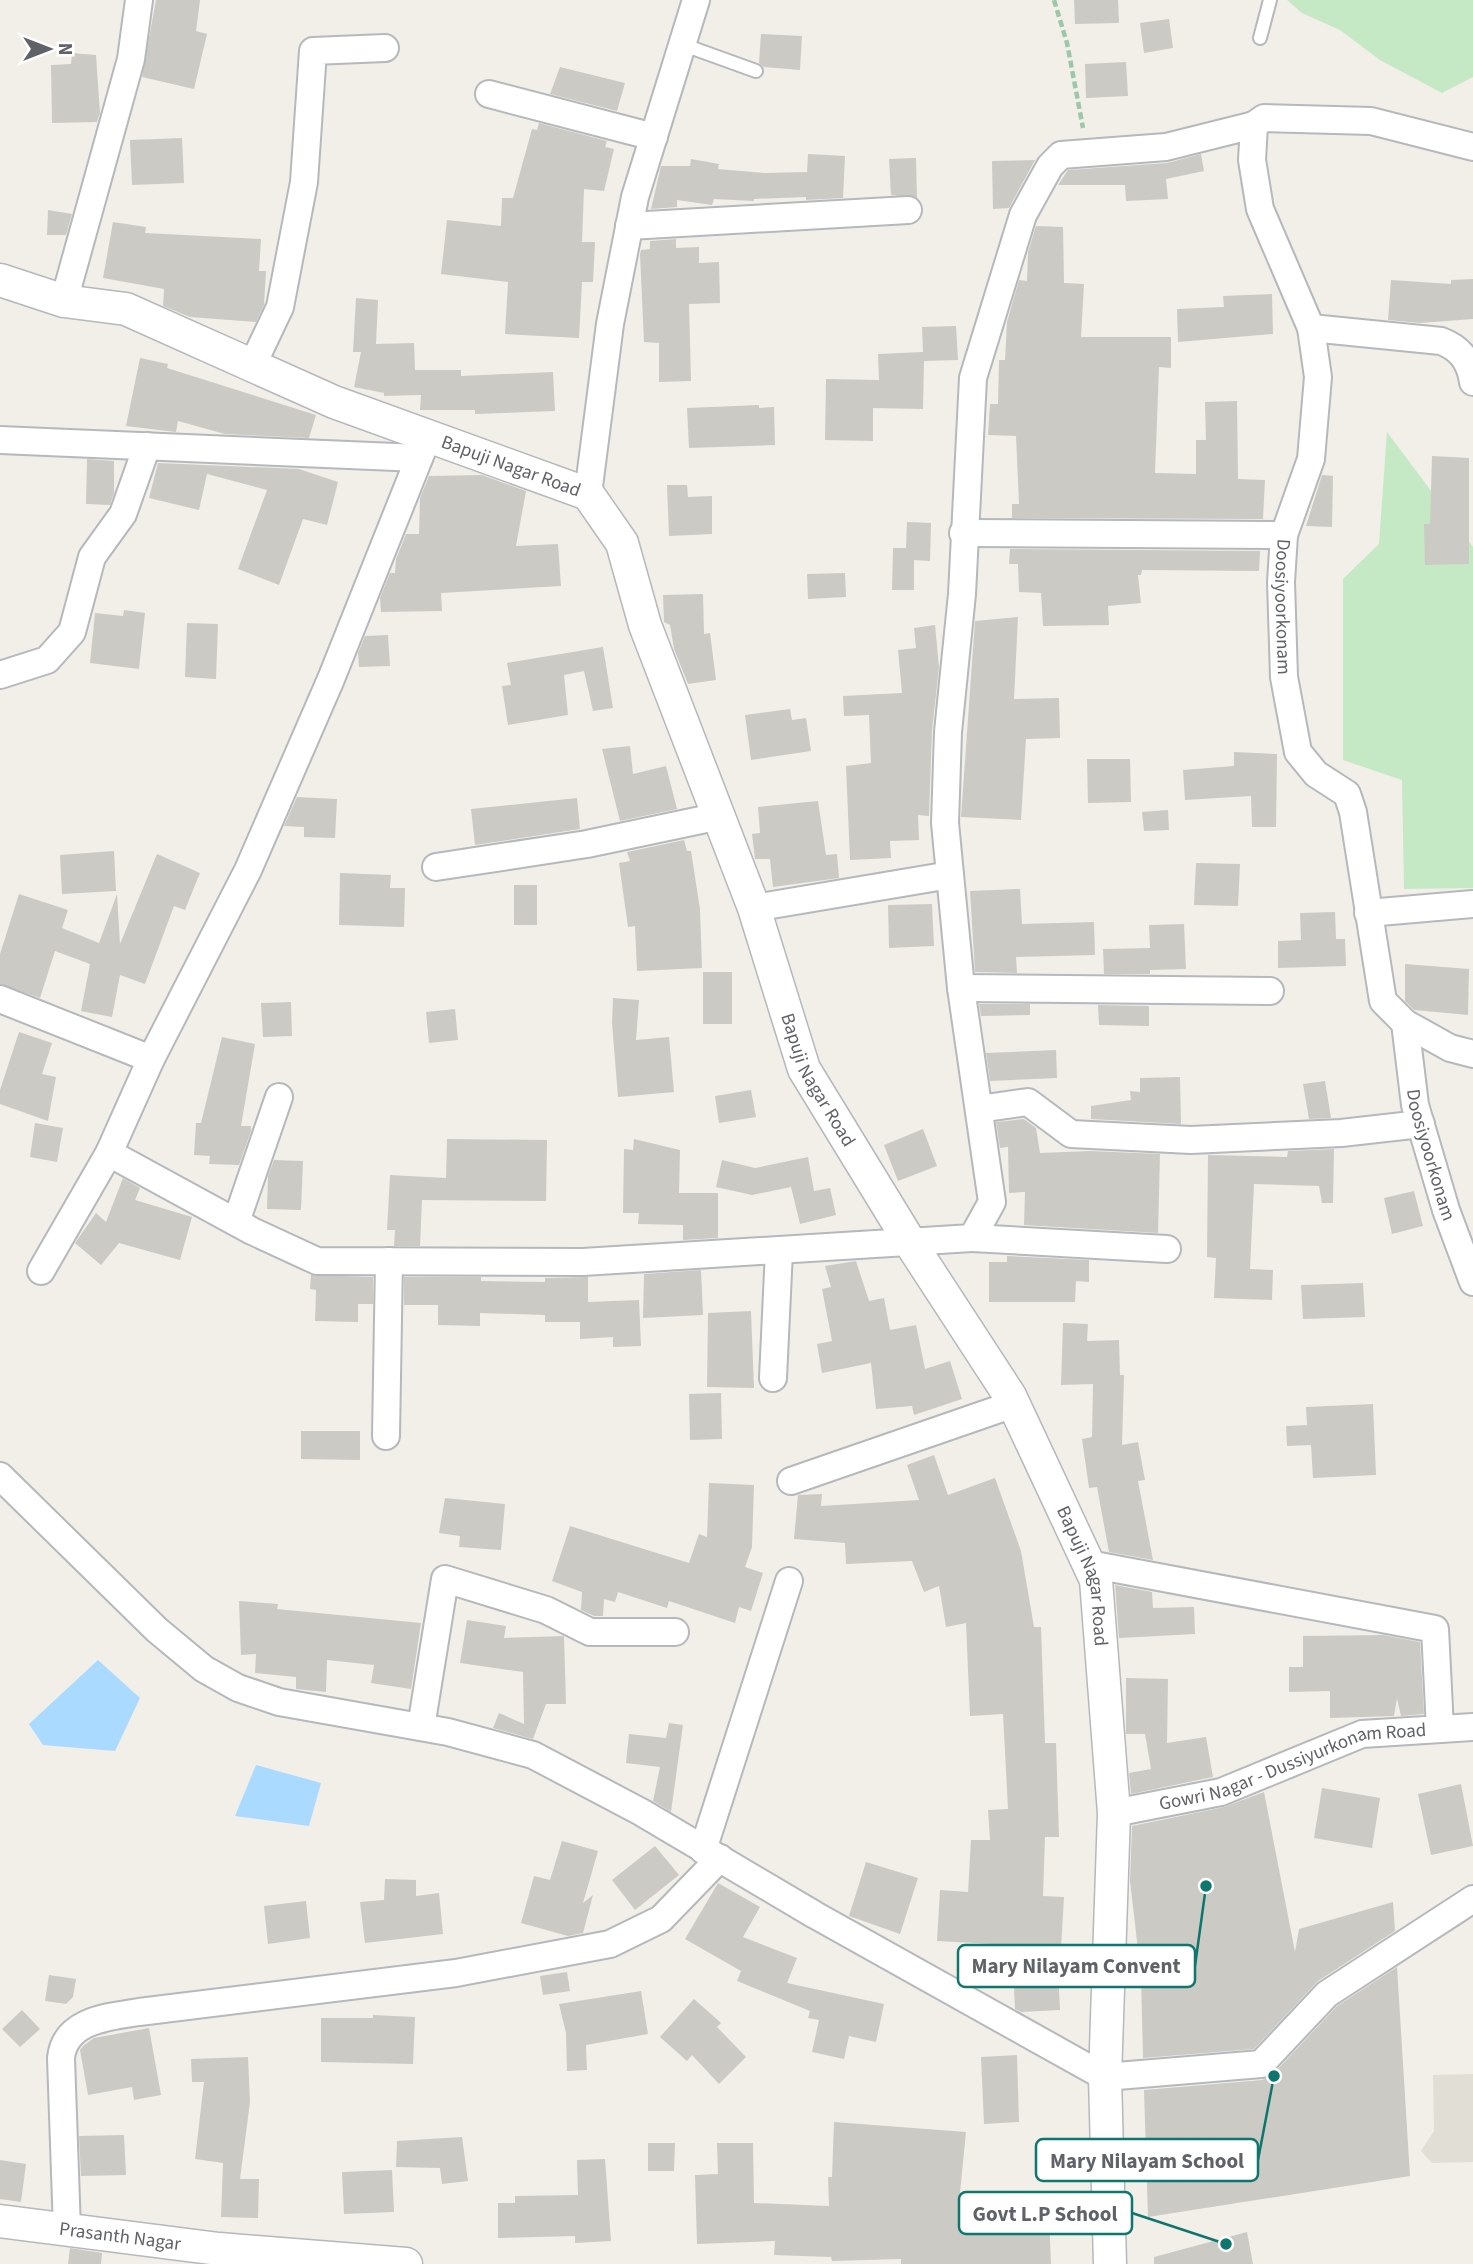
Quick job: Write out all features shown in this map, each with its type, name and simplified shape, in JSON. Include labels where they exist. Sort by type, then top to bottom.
[{"type":"street","points":[[64,301],[131,59],[139,0]]},
{"type":"street","points":[[588,494],[610,324],[635,197],[684,46],[696,0]]},
{"type":"street","points":[[252,366],[280,307],[302,195],[313,51],[385,48]]},
{"type":"street","points":[[489,94],[654,137]]},
{"type":"street","points":[[972,1238],[992,1202],[961,988],[950,875],[945,823],[948,745],[962,594],[963,533],[973,378],[1023,215],[1050,166],[1061,155],[1166,147],[1254,125],[1264,118],[1371,121],[1473,147]]},
{"type":"street","name":"Doosiyoorkonam","points":[[1254,125],[1252,160],[1260,209],[1311,328],[1318,377],[1311,459],[1284,535],[1281,582],[1284,677],[1290,721],[1298,752],[1316,774],[1347,794],[1353,812],[1383,1002],[1405,1023],[1421,1124],[1464,1235],[1473,1282]]},
{"type":"street","points":[[629,226],[908,210]]},
{"type":"street","name":"Bapuji Nagar Road","points":[[0,281],[64,301],[126,309],[334,402],[424,447],[588,494],[622,542],[645,625],[754,908],[804,1069],[911,1244],[1014,1404],[1096,1580],[1114,1813],[1105,2077],[1110,2264]]},
{"type":"street","points":[[1311,328],[1441,341],[1455,346],[1465,356],[1473,382]]},
{"type":"street","points":[[0,440],[147,446],[424,447],[331,679],[248,870],[151,1059],[108,1153],[41,1270]]},
{"type":"street","points":[[0,675],[47,660],[72,632],[92,558],[123,513],[147,446]]},
{"type":"street","points":[[963,533],[1284,535]]},
{"type":"street","points":[[436,867],[587,844],[720,816]]},
{"type":"street","points":[[754,908],[950,875]]},
{"type":"street","points":[[1368,913],[1473,904]]},
{"type":"street","points":[[961,988],[1270,991]]},
{"type":"street","points":[[0,999],[151,1059]]},
{"type":"street","points":[[1405,1023],[1450,1048],[1473,1054]]},
{"type":"street","points":[[236,1222],[279,1097]]},
{"type":"street","points":[[979,1109],[1028,1102],[1072,1134],[1191,1140],[1341,1133],[1421,1124]]},
{"type":"street","points":[[108,1153],[236,1222],[317,1261],[583,1262],[911,1244],[972,1238],[1167,1249]]},
{"type":"street","points":[[773,1378],[779,1251]]},
{"type":"street","points":[[386,1436],[389,1261]]},
{"type":"street","points":[[791,1481],[1014,1404]]},
{"type":"street","points":[[0,1476],[157,1630],[204,1669],[239,1688],[279,1702],[421,1727],[504,1745],[533,1755],[641,1812],[815,1915],[1105,2077],[1261,2064],[1327,1994],[1473,1899]]},
{"type":"street","points":[[1089,1564],[1435,1629],[1440,1729]]},
{"type":"street","points":[[421,1727],[445,1578],[546,1610],[590,1632],[675,1632]]},
{"type":"street","points":[[67,2230],[61,2058],[66,2039],[77,2029],[95,2020],[139,2012],[456,1973],[610,1944],[661,1919],[711,1854],[789,1581]]},
{"type":"street","name":"Gowri Nagar - Dussiyurkonam Road","points":[[1114,1813],[1221,1792],[1362,1734],[1473,1727]]},
{"type":"street","name":"Prasanth Nagar","points":[[0,2221],[218,2256],[386,2263]]},
{"type":"lane","points":[[1260,38],[1270,0]]},
{"type":"lane","points":[[684,46],[756,71]]},
{"type":"path","points":[[1054,0],[1067,43],[1088,153]]},
{"type":"shaded area","points":[[1473,2074],[1473,2162],[1432,2163],[1421,2151],[1434,2131],[1433,2075]]},
{"type":"green space","points":[[1287,0],[1473,0],[1473,77],[1442,93],[1380,60],[1340,30],[1302,13]]},
{"type":"green space","points":[[1387,432],[1473,547],[1473,888],[1404,889],[1402,780],[1343,760],[1343,579],[1379,544]]},
{"type":"water","points":[[98,1660],[140,1698],[115,1751],[43,1745],[29,1724]]},
{"type":"water","points":[[256,1765],[321,1783],[309,1826],[235,1816]]},
{"type":"building","points":[[156,0],[200,0],[196,31],[207,34],[194,89],[142,77]]},
{"type":"building","points":[[1074,0],[1118,0],[1119,23],[1075,24]]},
{"type":"building","points":[[1169,19],[1173,48],[1144,53],[1140,23]]},
{"type":"building","points":[[761,34],[802,36],[800,70],[764,67],[759,63]]},
{"type":"building","points":[[72,53],[96,55],[100,113],[97,122],[52,123],[51,65],[71,64]]},
{"type":"building","points":[[1126,62],[1128,96],[1086,98],[1085,64]]},
{"type":"building","points":[[560,67],[625,83],[617,111],[550,94]]},
{"type":"building","points":[[539,123],[607,141],[605,147],[614,149],[604,191],[584,189],[582,242],[595,242],[593,282],[582,282],[579,338],[505,334],[508,282],[441,274],[447,220],[501,226],[502,198],[513,198],[532,129],[537,130]]},
{"type":"building","points":[[182,138],[184,183],[132,185],[130,140]]},
{"type":"building","points":[[808,154],[845,156],[843,198],[806,200],[806,197],[754,201],[714,199],[712,205],[677,200],[677,207],[651,209],[661,166],[690,166],[691,159],[719,164],[718,169],[765,173],[807,172]]},
{"type":"building","points":[[1201,154],[1204,171],[1166,179],[1168,199],[1126,201],[1125,185],[1058,185],[1068,170],[1167,163]]},
{"type":"building","points":[[916,158],[917,198],[891,195],[889,159]]},
{"type":"building","points":[[1035,160],[1009,208],[993,209],[992,161]]},
{"type":"building","points":[[48,210],[72,214],[66,235],[47,235]]},
{"type":"building","points":[[113,222],[146,227],[145,233],[261,239],[259,271],[266,271],[264,305],[256,322],[190,317],[163,306],[164,289],[103,278]]},
{"type":"building","points":[[1036,226],[1063,227],[1064,283],[1084,284],[1081,337],[1171,337],[1171,368],[1159,367],[1155,473],[1196,474],[1196,440],[1206,440],[1205,402],[1237,401],[1238,479],[1265,480],[1263,519],[1012,518],[1012,504],[1019,504],[1016,436],[988,435],[990,404],[998,404],[999,360],[1005,360],[1007,322],[1019,280],[1027,281],[1028,252]]},
{"type":"building","points":[[676,239],[676,248],[699,247],[699,263],[719,262],[720,303],[689,304],[691,381],[659,382],[659,343],[644,342],[640,254],[641,250],[650,249],[650,241]]},
{"type":"building","points":[[1473,279],[1473,319],[1420,323],[1388,320],[1391,280],[1451,284],[1451,280]]},
{"type":"building","points":[[1272,294],[1273,334],[1178,342],[1177,309],[1224,307],[1223,296]]},
{"type":"building","points":[[356,298],[378,300],[376,344],[414,343],[415,370],[461,370],[461,376],[553,372],[555,411],[475,414],[475,410],[420,410],[421,395],[384,396],[384,393],[354,387],[361,352],[353,352]]},
{"type":"building","points":[[956,326],[958,360],[924,361],[923,409],[873,408],[873,441],[825,440],[826,379],[879,380],[878,354],[923,352],[922,327]]},
{"type":"building","points":[[140,358],[168,364],[167,368],[316,415],[309,438],[225,434],[178,421],[176,432],[126,426]]},
{"type":"building","points":[[759,405],[759,408],[774,407],[775,445],[689,448],[687,408]]},
{"type":"building","points":[[1432,456],[1469,458],[1469,564],[1425,565],[1424,524],[1430,524]]},
{"type":"building","points":[[87,459],[114,461],[114,493],[110,505],[86,504]]},
{"type":"building","points":[[158,463],[299,469],[338,482],[327,525],[303,519],[279,585],[238,569],[267,490],[207,474],[199,510],[149,498]]},
{"type":"building","points":[[482,475],[526,491],[516,546],[558,544],[561,586],[441,593],[442,611],[381,612],[380,598],[390,573],[395,573],[396,559],[406,534],[419,534],[420,498],[429,476]]},
{"type":"building","points":[[1322,475],[1333,476],[1332,527],[1306,526]]},
{"type":"building","points":[[667,485],[687,485],[688,497],[712,496],[712,534],[669,536]]},
{"type":"building","points":[[907,522],[931,523],[930,561],[914,560],[914,590],[892,590],[893,548],[906,548]]},
{"type":"building","points":[[1010,549],[1260,551],[1259,571],[1142,570],[1141,575],[1138,575],[1141,603],[1108,606],[1109,625],[1043,626],[1041,593],[1019,592],[1018,564],[1009,564]]},
{"type":"building","points":[[845,573],[846,597],[808,599],[807,574]]},
{"type":"building","points":[[703,594],[704,634],[710,633],[716,680],[688,684],[674,649],[670,625],[664,622],[663,595]]},
{"type":"building","points":[[124,610],[145,613],[139,669],[90,663],[95,613],[123,616]]},
{"type":"building","points":[[1018,617],[1014,699],[1059,698],[1060,738],[1026,739],[1021,820],[961,817],[975,621]]},
{"type":"building","points":[[187,623],[218,624],[216,679],[185,677]]},
{"type":"building","points":[[935,625],[939,667],[932,731],[929,816],[918,815],[919,840],[890,841],[891,858],[850,860],[846,766],[871,763],[869,715],[844,716],[843,696],[902,693],[898,650],[916,648],[914,628]]},
{"type":"building","points":[[388,635],[390,666],[359,667],[358,653],[365,636]]},
{"type":"building","points":[[603,647],[613,708],[593,711],[584,671],[564,675],[568,715],[508,725],[502,686],[511,685],[507,663]]},
{"type":"building","points":[[790,709],[792,720],[806,718],[811,751],[751,760],[745,715]]},
{"type":"building","points":[[630,746],[633,774],[666,766],[677,809],[620,821],[602,749]]},
{"type":"building","points":[[1234,752],[1277,754],[1276,827],[1252,827],[1251,796],[1185,800],[1183,770],[1234,766]]},
{"type":"building","points":[[1087,759],[1130,759],[1131,802],[1088,803]]},
{"type":"building","points":[[297,797],[337,799],[335,838],[304,837],[304,827],[284,826]]},
{"type":"building","points":[[577,798],[580,829],[475,845],[471,809]]},
{"type":"building","points":[[818,801],[826,855],[837,854],[839,878],[773,887],[770,859],[755,859],[752,834],[760,833],[758,807]]},
{"type":"building","points":[[1168,810],[1169,830],[1144,831],[1142,812]]},
{"type":"building","points":[[684,840],[687,851],[691,851],[700,909],[702,968],[637,971],[635,926],[628,927],[619,863],[630,861],[627,852]]},
{"type":"building","points":[[114,851],[116,891],[62,894],[60,855]]},
{"type":"building","points":[[157,854],[200,873],[185,910],[174,906],[145,984],[120,975],[112,1017],[81,1011],[90,964],[55,951],[40,998],[0,984],[0,954],[19,894],[68,910],[62,928],[99,943],[117,894],[120,944]]},
{"type":"building","points":[[1196,863],[1240,864],[1238,906],[1194,905]]},
{"type":"building","points":[[340,873],[391,875],[390,888],[405,888],[404,927],[339,925]]},
{"type":"building","points":[[514,885],[537,885],[537,925],[514,925]]},
{"type":"building","points":[[1020,889],[1022,924],[1094,922],[1095,955],[1016,957],[1017,973],[975,972],[970,891]]},
{"type":"building","points":[[932,904],[934,946],[889,948],[888,905]]},
{"type":"building","points":[[1335,912],[1336,939],[1345,939],[1346,966],[1278,968],[1278,941],[1301,940],[1300,913]]},
{"type":"building","points":[[1184,924],[1186,969],[1150,970],[1150,974],[1104,974],[1103,949],[1150,948],[1149,925]]},
{"type":"building","points":[[1405,964],[1469,969],[1468,1015],[1414,1010],[1405,1001]]},
{"type":"building","points":[[703,972],[732,972],[732,1024],[703,1024]]},
{"type":"building","points":[[613,998],[639,1000],[636,1040],[669,1037],[674,1092],[618,1097],[612,1023]]},
{"type":"building","points":[[291,1002],[292,1036],[263,1037],[261,1003]]},
{"type":"building","points":[[979,1004],[1030,1004],[1030,1015],[981,1016]]},
{"type":"building","points":[[1098,1005],[1149,1006],[1149,1026],[1099,1025]]},
{"type":"building","points":[[455,1009],[458,1040],[429,1043],[426,1012]]},
{"type":"building","points":[[19,1032],[52,1043],[42,1074],[56,1077],[48,1121],[0,1104],[0,1090]]},
{"type":"building","points":[[222,1037],[255,1044],[241,1126],[251,1126],[251,1131],[239,1165],[209,1164],[210,1156],[194,1155],[196,1123],[201,1123]]},
{"type":"building","points":[[1056,1050],[1057,1078],[990,1081],[986,1053]]},
{"type":"building","points":[[1180,1077],[1181,1124],[1091,1119],[1091,1106],[1131,1100],[1130,1091],[1140,1092],[1140,1078]]},
{"type":"building","points":[[1325,1081],[1331,1118],[1309,1119],[1303,1084]]},
{"type":"building","points":[[751,1090],[756,1117],[719,1123],[715,1096]]},
{"type":"building","points":[[1024,1119],[1036,1128],[1040,1153],[1090,1151],[1160,1154],[1158,1233],[1024,1225],[1025,1192],[1009,1193],[1008,1147],[1000,1148],[996,1122]]},
{"type":"building","points":[[35,1123],[63,1128],[57,1162],[30,1157]]},
{"type":"building","points":[[923,1129],[937,1166],[898,1181],[884,1145]]},
{"type":"building","points":[[447,1139],[547,1140],[546,1201],[422,1200],[420,1246],[394,1246],[395,1230],[387,1230],[390,1175],[446,1178]]},
{"type":"building","points":[[634,1139],[680,1150],[679,1193],[718,1193],[718,1238],[683,1240],[683,1225],[638,1224],[639,1213],[623,1213],[624,1149],[633,1150]]},
{"type":"building","points":[[1334,1149],[1333,1203],[1322,1203],[1319,1186],[1254,1184],[1250,1269],[1273,1270],[1272,1300],[1214,1298],[1216,1258],[1207,1257],[1208,1155],[1287,1157],[1288,1151]]},
{"type":"building","points":[[808,1157],[814,1191],[830,1188],[836,1215],[800,1224],[791,1187],[752,1195],[716,1187],[722,1160],[755,1168]]},
{"type":"building","points":[[274,1160],[303,1161],[301,1210],[267,1209],[268,1176]]},
{"type":"building","points":[[123,1178],[140,1188],[135,1200],[192,1217],[180,1260],[119,1243],[101,1265],[75,1243],[96,1213],[106,1222]]},
{"type":"building","points":[[1414,1191],[1423,1226],[1392,1234],[1384,1198]]},
{"type":"building","points":[[1007,1256],[1089,1260],[1089,1282],[1076,1281],[1075,1302],[989,1302],[989,1262],[1007,1262]]},
{"type":"building","points":[[856,1261],[869,1301],[884,1298],[890,1330],[916,1325],[925,1369],[950,1361],[962,1399],[914,1415],[912,1406],[876,1409],[871,1363],[822,1373],[817,1344],[832,1341],[822,1289],[831,1287],[825,1266]]},
{"type":"building","points":[[701,1270],[703,1315],[643,1318],[644,1274]]},
{"type":"building","points":[[311,1275],[373,1277],[373,1304],[358,1304],[358,1322],[315,1321],[316,1290],[310,1289]]},
{"type":"building","points":[[404,1277],[481,1277],[481,1281],[545,1282],[545,1278],[588,1277],[588,1302],[639,1300],[641,1346],[613,1347],[613,1337],[580,1339],[580,1322],[545,1322],[545,1315],[480,1313],[480,1326],[438,1325],[438,1305],[404,1305]]},
{"type":"building","points":[[1363,1283],[1365,1317],[1303,1319],[1301,1285]]},
{"type":"building","points":[[751,1311],[754,1388],[707,1387],[708,1313]]},
{"type":"building","points":[[1063,1323],[1088,1324],[1087,1341],[1119,1340],[1120,1375],[1124,1375],[1122,1445],[1138,1442],[1145,1480],[1138,1481],[1153,1560],[1109,1552],[1097,1487],[1089,1488],[1082,1439],[1092,1437],[1093,1384],[1061,1385]]},
{"type":"building","points":[[721,1393],[722,1439],[690,1440],[689,1394]]},
{"type":"building","points":[[1373,1404],[1376,1475],[1313,1478],[1311,1445],[1287,1446],[1286,1426],[1307,1425],[1306,1407]]},
{"type":"building","points":[[301,1431],[360,1431],[360,1460],[301,1459]]},
{"type":"building","points":[[934,1455],[948,1495],[995,1478],[1021,1551],[1034,1627],[1041,1627],[1045,1743],[1056,1743],[1059,1837],[1045,1837],[1043,1896],[1064,1897],[1061,1948],[1057,1948],[1060,2010],[1021,2012],[1015,2009],[1012,1945],[937,1941],[940,1890],[968,1892],[971,1840],[990,1840],[988,1810],[1008,1809],[1003,1714],[970,1716],[966,1623],[946,1627],[939,1586],[924,1592],[912,1561],[846,1564],[845,1543],[794,1539],[798,1495],[822,1494],[821,1506],[919,1500],[907,1465]]},
{"type":"building","points":[[709,1483],[754,1485],[752,1547],[745,1567],[763,1573],[751,1611],[739,1607],[735,1623],[669,1601],[667,1608],[618,1592],[615,1602],[604,1599],[603,1616],[594,1616],[581,1610],[582,1592],[552,1581],[570,1526],[689,1563],[699,1534],[707,1537]]},
{"type":"building","points":[[445,1498],[505,1504],[501,1550],[459,1547],[460,1536],[439,1533]]},
{"type":"building","points":[[1115,1585],[1152,1592],[1153,1608],[1194,1607],[1195,1634],[1119,1638]]},
{"type":"building","points":[[239,1601],[278,1604],[277,1609],[421,1623],[411,1689],[371,1683],[374,1665],[327,1660],[326,1692],[296,1689],[296,1677],[255,1673],[256,1654],[241,1655]]},
{"type":"building","points":[[467,1620],[506,1626],[504,1638],[564,1636],[566,1704],[546,1704],[533,1739],[493,1728],[499,1713],[524,1724],[523,1672],[460,1663]]},
{"type":"building","points":[[1383,1635],[1420,1642],[1424,1714],[1401,1716],[1397,1698],[1394,1716],[1330,1718],[1330,1691],[1289,1692],[1289,1667],[1303,1667],[1303,1636]]},
{"type":"building","points":[[1126,1678],[1168,1679],[1167,1743],[1206,1737],[1213,1777],[1131,1794],[1129,1773],[1151,1769],[1145,1734],[1126,1734]]},
{"type":"building","points":[[669,1723],[683,1725],[671,1812],[653,1801],[660,1767],[626,1763],[629,1734],[666,1738]]},
{"type":"building","points":[[1461,1784],[1473,1846],[1431,1855],[1418,1794]]},
{"type":"building","points":[[1322,1788],[1380,1798],[1372,1848],[1314,1838]]},
{"type":"building","points":[[1264,1792],[1295,1952],[1299,1929],[1393,1902],[1395,1931],[1318,1981],[1254,2049],[1143,2058],[1141,1976],[1130,1881],[1132,1826],[1224,1807]]},
{"type":"building","points":[[562,1841],[598,1851],[583,1903],[593,1895],[583,1933],[568,1936],[521,1923],[534,1876],[550,1880]]},
{"type":"building","points":[[655,1846],[679,1875],[635,1910],[612,1880]]},
{"type":"building","points":[[866,1862],[918,1878],[900,1934],[849,1916]]},
{"type":"building","points":[[385,1879],[416,1880],[416,1896],[439,1893],[443,1934],[365,1943],[360,1902],[384,1900]]},
{"type":"building","points":[[718,1883],[760,1907],[743,1937],[797,1958],[787,1983],[884,2004],[876,2042],[849,2036],[844,2059],[812,2052],[819,2020],[808,2018],[810,2011],[737,1981],[741,1971],[685,1939]]},
{"type":"building","points":[[306,1901],[310,1938],[268,1944],[264,1906]]},
{"type":"building","points":[[1397,1967],[1410,2176],[1148,2217],[1144,2090],[1262,2080],[1272,2075],[1337,2006]]},
{"type":"building","points":[[567,1972],[570,1991],[543,1995],[540,1976]]},
{"type":"building","points":[[49,1975],[76,1979],[73,1997],[66,2004],[45,2001]]},
{"type":"building","points":[[641,1991],[648,2034],[586,2045],[587,2070],[567,2071],[566,2033],[559,2004]]},
{"type":"building","points":[[694,1999],[721,2023],[717,2027],[746,2057],[719,2084],[692,2055],[687,2061],[660,2037]]},
{"type":"building","points":[[22,2010],[40,2029],[20,2047],[2,2029]]},
{"type":"building","points":[[373,2015],[415,2017],[413,2064],[321,2062],[321,2018],[373,2018]]},
{"type":"building","points":[[149,2028],[161,2095],[134,2100],[132,2087],[88,2095],[80,2050],[83,2046],[94,2038]]},
{"type":"building","points":[[1017,2055],[1019,2122],[984,2124],[981,2057]]},
{"type":"building","points":[[248,2057],[250,2102],[240,2179],[259,2179],[258,2218],[221,2217],[223,2163],[195,2159],[204,2082],[192,2082],[191,2059]]},
{"type":"building","points":[[834,2122],[966,2132],[960,2193],[1021,2191],[1021,2219],[1049,2218],[1051,2264],[901,2264],[901,2259],[832,2261],[831,2257],[774,2255],[775,2241],[697,2244],[695,2175],[718,2174],[717,2143],[753,2143],[754,2203],[829,2206],[828,2177],[832,2177]]},
{"type":"building","points":[[124,2135],[126,2175],[81,2176],[79,2136]]},
{"type":"building","points":[[462,2137],[468,2181],[442,2184],[440,2168],[396,2167],[397,2141]]},
{"type":"building","points":[[648,2143],[675,2143],[674,2171],[648,2171]]},
{"type":"building","points":[[605,2159],[611,2241],[575,2243],[575,2236],[498,2238],[498,2203],[515,2203],[515,2196],[578,2195],[577,2160]]},
{"type":"building","points":[[0,2160],[26,2164],[21,2202],[0,2199]]},
{"type":"building","points":[[392,2170],[394,2212],[344,2214],[342,2172]]},
{"type":"building","points":[[1247,2232],[1253,2264],[1154,2264],[1154,2257]]},
{"type":"building","points":[[70,2248],[102,2253],[101,2264],[68,2264]]},
{"type":"place","name":"Mary Nilayam Convent","points":[[1206,1886]]},
{"type":"place","name":"Mary Nilayam School","points":[[1274,2076]]},
{"type":"place","name":"Govt L.P School","points":[[1226,2244]]}]
